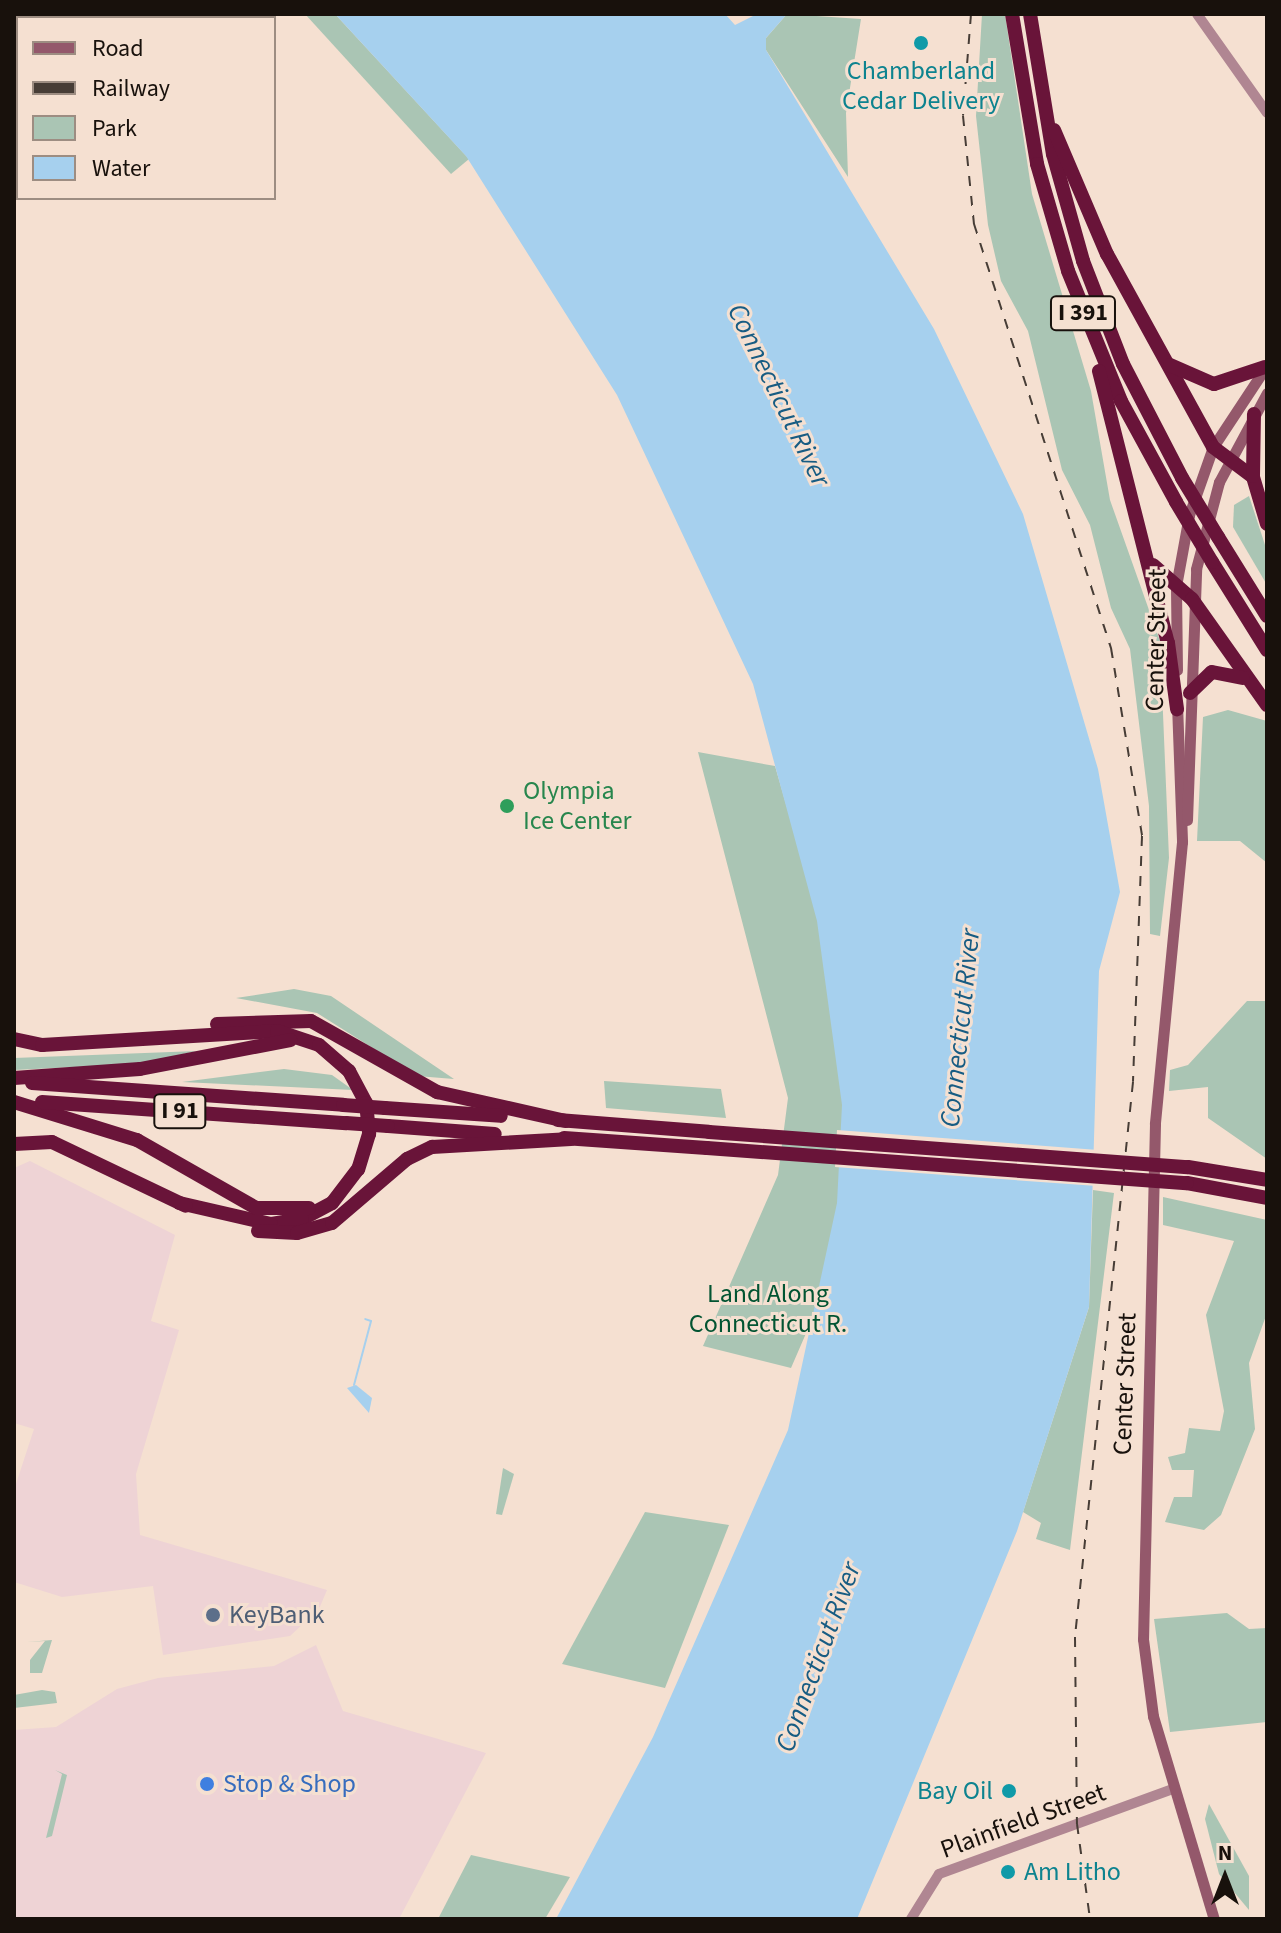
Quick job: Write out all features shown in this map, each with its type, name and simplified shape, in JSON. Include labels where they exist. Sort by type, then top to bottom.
[{"type":"highway","name":"I 391","points":[[1012,14],[1026,110],[1077,297],[1176,502],[1267,650]]},
{"type":"highway","name":"I 391","points":[[1030,14],[1044,107],[1101,313],[1182,478],[1267,616]]},
{"type":"highway","points":[[1044,107],[1098,235],[1213,447],[1253,477]]},
{"type":"highway","points":[[1077,297],[1147,554],[1177,709]]},
{"type":"highway","points":[[1167,363],[1214,384],[1266,366]]},
{"type":"highway","points":[[1254,414],[1253,477],[1267,524]]},
{"type":"highway","points":[[1147,554],[1162,579],[1192,599],[1247,682],[1267,705]]},
{"type":"highway","points":[[1190,693],[1212,672],[1247,682]]},
{"type":"highway","points":[[54,1044],[304,1020],[437,1092],[566,1121]]},
{"type":"highway","points":[[14,1039],[54,1044],[277,1031],[312,1041],[349,1071],[369,1116],[358,1169],[332,1203],[290,1222],[229,1220],[179,1203]]},
{"type":"highway","points":[[14,1080],[140,1069],[284,1040],[318,1047],[349,1071]]},
{"type":"highway","name":"I 91","points":[[14,1080],[1188,1167],[1267,1177]]},
{"type":"highway","points":[[14,1101],[124,1134],[270,1211],[318,1204],[358,1169]]},
{"type":"highway","name":"I 91","points":[[14,1101],[1187,1183],[1267,1200]]},
{"type":"highway","points":[[14,1144],[52,1142],[179,1203],[248,1229],[304,1232],[343,1216],[428,1148],[571,1139]]},
{"type":"main road","name":"Center Street","points":[[1182,842],[1176,586],[1189,515],[1213,447],[1266,366]]},
{"type":"main road","name":"Center Street","points":[[1214,1919],[1172,1789],[1147,1682],[1143,1559],[1155,1124],[1182,842],[1192,599],[1203,535],[1229,461],[1267,393]]},
{"type":"street","points":[[1197,14],[1267,113]]},
{"type":"street","name":"Plainfield Street","points":[[911,1919],[939,1874],[1172,1789]]},
{"type":"shaded area","points":[[30,1161],[175,1235],[151,1321],[179,1330],[136,1474],[140,1535],[327,1590],[319,1609],[290,1636],[163,1655],[153,1586],[62,1597],[14,1582],[14,1490],[34,1429],[14,1423],[14,1168]]},
{"type":"shaded area","points":[[316,1645],[343,1711],[486,1753],[399,1919],[14,1919],[14,1730],[56,1727],[117,1689],[158,1678],[274,1666]]},
{"type":"green space","points":[[305,14],[335,14],[469,159],[451,174]]},
{"type":"green space","points":[[787,14],[861,19],[846,113],[848,177],[766,50],[766,38]]},
{"type":"green space","points":[[982,14],[1005,14],[1032,194],[1091,391],[1110,500],[1160,641],[1169,858],[1160,936],[1150,934],[1149,806],[1130,649],[1111,608],[1090,525],[1062,470],[1028,331],[1001,281],[988,225],[976,116]]},
{"type":"green space","points":[[1249,496],[1267,551],[1267,585],[1233,527],[1234,505]]},
{"type":"green space","points":[[1228,710],[1267,721],[1267,863],[1240,841],[1197,841],[1203,717]]},
{"type":"green space","name":"Land Along Connecticut R.","points":[[698,752],[775,766],[867,1084],[817,1308],[791,1368],[703,1346],[778,1175],[788,1098]]},
{"type":"green space","points":[[294,989],[331,996],[454,1079],[417,1076],[317,1013],[236,998]]},
{"type":"green space","points":[[1247,1001],[1267,1001],[1267,1159],[1208,1118],[1208,1087],[1169,1091],[1170,1070],[1188,1065]]},
{"type":"green space","points":[[197,1051],[138,1064],[14,1070],[14,1058]]},
{"type":"green space","points":[[284,1069],[332,1075],[353,1090],[182,1082]]},
{"type":"green space","points":[[604,1081],[721,1089],[726,1118],[606,1108]]},
{"type":"green space","points":[[1093,1190],[1114,1193],[1070,1550],[1036,1539],[1041,1523],[1023,1512],[1089,1307]]},
{"type":"green space","points":[[1163,1197],[1267,1220],[1267,1313],[1249,1363],[1255,1429],[1221,1515],[1204,1530],[1165,1522],[1174,1497],[1192,1497],[1194,1470],[1172,1470],[1168,1457],[1185,1453],[1189,1428],[1220,1431],[1224,1411],[1206,1315],[1234,1241],[1163,1225]]},
{"type":"green space","points":[[503,1468],[514,1474],[502,1515],[496,1514]]},
{"type":"green space","points":[[645,1512],[729,1525],[665,1688],[562,1664]]},
{"type":"green space","points":[[1227,1613],[1249,1629],[1267,1628],[1267,1722],[1170,1732],[1154,1619]]},
{"type":"green space","points":[[52,1640],[42,1673],[30,1673],[30,1660],[45,1641],[27,1642]]},
{"type":"green space","points":[[42,1690],[55,1692],[57,1703],[14,1708],[14,1695]]},
{"type":"green space","points":[[55,1770],[67,1775],[52,1836],[46,1838],[62,1774]]},
{"type":"green space","points":[[1209,1804],[1249,1876],[1249,1910],[1219,1874],[1205,1819]]},
{"type":"green space","points":[[471,1855],[570,1877],[545,1919],[438,1919]]},
{"type":"water","name":"Connecticut River","points":[[335,14],[725,14],[735,25],[757,14],[787,14],[766,38],[766,50],[934,329],[1023,514],[1098,769],[1120,892],[1099,971],[1089,1307],[1017,1531],[857,1919],[556,1919],[653,1737],[788,1430],[837,1203],[842,1105],[817,921],[753,684],[617,395],[466,156]]},
{"type":"water","points":[[356,1385],[372,1398],[369,1413],[347,1388]]},
{"type":"pier","points":[[837,1130],[1098,1150],[1097,1186],[835,1167]]},
{"type":"waterway","points":[[354,1385],[371,1321],[365,1319]]},
{"type":"railway","points":[[971,14],[963,116],[974,224],[1111,648],[1142,836],[1133,1082],[1075,1637],[1077,1824],[1090,1919]]},
{"type":"place","name":"Chamberland Cedar Delivery","points":[[921,43]]},
{"type":"place","name":"Olympia Ice Center","points":[[507,806]]},
{"type":"place","name":"KeyBank","points":[[213,1615]]},
{"type":"place","name":"Stop & Shop","points":[[207,1784]]},
{"type":"place","name":"Bay Oil","points":[[1009,1791]]},
{"type":"place","name":"Am Litho","points":[[1008,1872]]}]
